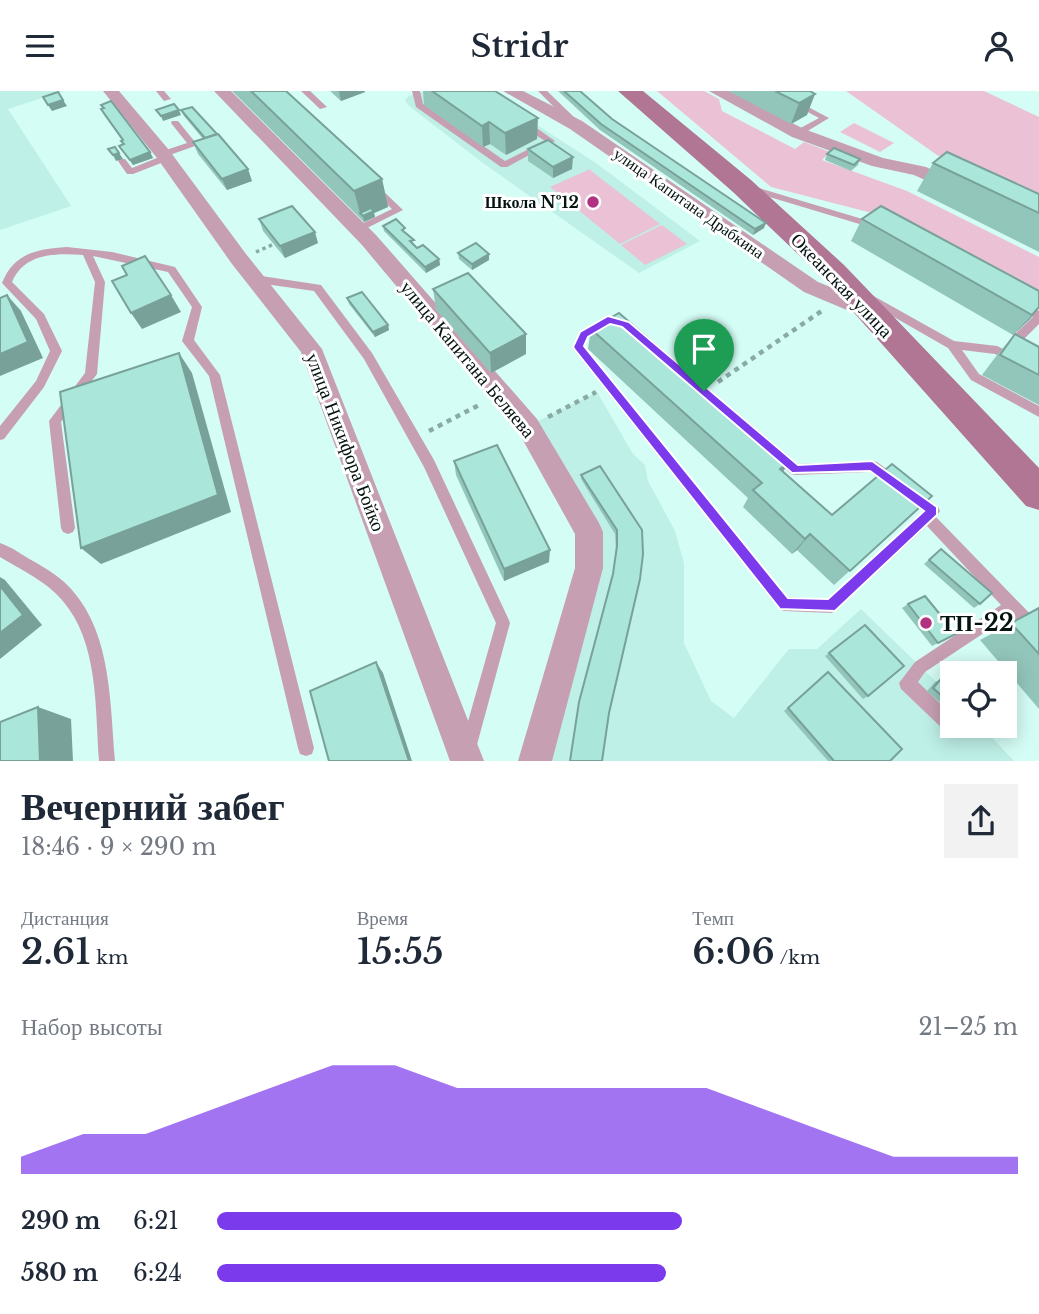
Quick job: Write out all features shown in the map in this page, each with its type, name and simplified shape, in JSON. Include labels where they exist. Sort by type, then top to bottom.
[{"type":"main road","name":"Океанская улица","points":[[629,91],[742,186],[844,293],[869,311],[1039,494]]},
{"type":"street","name":"улица Никифора Бойко","points":[[111,91],[165,156],[255,279],[311,349],[466,759]]},
{"type":"street","name":"улица Капитана Беляева","points":[[222,91],[358,229],[528,426],[589,533],[589,568],[535,761]]},
{"type":"street","name":"улица Капитана Драбкина","points":[[511,91],[576,125],[811,287],[844,293]]},
{"type":"street","points":[[717,91],[798,133],[878,162],[920,171],[969,194]]},
{"type":"lane","points":[[160,91],[167,99]]},
{"type":"lane","points":[[306,91],[323,107]]},
{"type":"lane","points":[[416,91],[419,105],[504,165],[551,141],[516,118]]},
{"type":"lane","points":[[542,91],[576,125]]},
{"type":"lane","points":[[772,91],[825,118],[798,133]]},
{"type":"lane","points":[[419,105],[430,100]]},
{"type":"lane","points":[[122,161],[130,172],[192,144],[175,124]]},
{"type":"lane","points":[[358,229],[398,211],[369,183]]},
{"type":"lane","points":[[742,186],[868,222],[892,235]]},
{"type":"lane","points":[[0,435],[40,384],[57,351],[40,317],[7,283],[13,268],[32,255],[57,249],[171,269],[197,307],[188,341],[214,375],[306,748]]},
{"type":"lane","points":[[68,528],[55,421],[92,374],[100,282],[87,253]]},
{"type":"lane","points":[[255,279],[317,288],[368,356],[429,464],[503,623],[466,759]]},
{"type":"lane","points":[[844,293],[952,345],[997,350],[1039,371]]},
{"type":"lane","points":[[1014,303],[1039,317],[1020,337]]},
{"type":"lane","points":[[608,320],[626,325],[704,391],[796,470],[872,466],[933,511],[831,606],[784,604],[578,347],[584,335],[608,320]]},
{"type":"lane","points":[[952,345],[975,377],[1039,412]]},
{"type":"lane","points":[[928,518],[1039,634]]},
{"type":"lane","points":[[0,549],[42,575],[68,596],[94,640],[107,761]]},
{"type":"lane","points":[[940,714],[908,683],[920,667],[1013,605]]},
{"type":"lane","points":[[551,761],[552,699]]},
{"type":"path","points":[[704,391],[844,293]]},
{"type":"path","points":[[528,426],[597,391]]},
{"type":"path","points":[[447,422],[500,394]]},
{"type":"shaded area","points":[[0,91],[63,91],[8,109],[71,206],[0,230]]},
{"type":"shaded area","name":"Школа №12","points":[[426,91],[484,91],[596,163],[700,241],[639,273],[483,163],[409,106],[405,100],[409,96]]},
{"type":"shaded area","points":[[657,91],[704,91],[719,99],[722,111],[795,149],[804,142],[830,152],[822,160],[907,191],[1039,257],[1039,306],[872,213],[771,187]]},
{"type":"shaded area","points":[[846,91],[984,91],[1039,117],[1039,207],[937,155]]},
{"type":"shaded area","points":[[854,123],[894,143],[880,152],[840,132]]},
{"type":"shaded area","points":[[590,169],[660,224],[620,244],[550,187]]},
{"type":"shaded area","points":[[662,225],[687,244],[645,265],[621,245]]},
{"type":"shaded area","points":[[597,392],[633,454],[645,465],[648,481],[675,531],[684,563],[684,643],[711,701],[734,718],[789,649],[817,649],[861,609],[940,685],[940,738],[992,738],[1014,761],[551,761],[589,533],[528,426]]},
{"type":"building","points":[[251,91],[286,91],[382,179],[354,191]]},
{"type":"building","points":[[432,91],[495,91],[538,118],[505,133],[489,122],[482,126]]},
{"type":"building","points":[[564,91],[580,91],[612,119],[766,223],[755,229],[601,124]]},
{"type":"building","points":[[775,91],[810,91],[815,94],[799,103]]},
{"type":"building","points":[[58,92],[63,100],[48,105],[43,97]]},
{"type":"building","points":[[111,101],[150,152],[130,160],[119,146],[124,144],[121,141],[123,140],[101,109],[104,108],[101,105]]},
{"type":"building","points":[[174,104],[179,110],[161,116],[156,110]]},
{"type":"building","points":[[192,107],[217,134],[205,138],[181,110]]},
{"type":"building","points":[[218,134],[248,169],[222,179],[193,142]]},
{"type":"building","points":[[548,140],[573,157],[553,167],[528,149]]},
{"type":"building","points":[[115,147],[119,153],[113,155],[108,149]]},
{"type":"building","points":[[834,148],[860,159],[854,165],[827,154]]},
{"type":"building","points":[[947,152],[1039,194],[1039,213],[933,163]]},
{"type":"building","points":[[292,206],[315,232],[280,246],[259,219]]},
{"type":"building","points":[[881,206],[1039,291],[1039,307],[1032,315],[862,219]]},
{"type":"building","points":[[371,208],[374,211],[363,216],[360,213]]},
{"type":"building","points":[[396,219],[405,228],[402,230],[414,240],[410,241],[417,248],[423,245],[439,259],[425,267],[383,226]]},
{"type":"building","points":[[476,243],[489,254],[472,264],[458,253]]},
{"type":"building","points":[[145,256],[171,295],[131,313],[112,281],[127,275],[122,266]]},
{"type":"building","points":[[468,273],[526,334],[490,353],[433,289]]},
{"type":"building","points":[[362,292],[388,325],[373,332],[347,298]]},
{"type":"building","points":[[7,295],[28,342],[0,354],[0,298]]},
{"type":"building","points":[[619,313],[790,461],[780,469],[832,515],[892,464],[932,496],[850,571],[810,534],[805,539],[753,490],[762,483],[591,329]]},
{"type":"building","points":[[1015,334],[1039,347],[1039,375],[1000,355]]},
{"type":"building","points":[[179,353],[218,495],[81,548],[60,392]]},
{"type":"building","points":[[497,445],[550,550],[504,569],[454,461]]},
{"type":"building","points":[[600,466],[642,530],[643,554],[640,579],[609,713],[602,761],[570,761],[579,702],[613,574],[617,546],[617,530],[581,475]]},
{"type":"building","points":[[941,549],[992,593],[980,604],[929,560]]},
{"type":"building","points":[[0,586],[23,615],[0,633]]},
{"type":"building","name":"ТП-22","points":[[925,596],[956,634],[938,643],[908,604]]},
{"type":"building","points":[[1039,608],[1039,654],[1011,623]]},
{"type":"building","points":[[865,625],[904,666],[868,696],[829,653]]},
{"type":"building","points":[[376,662],[409,761],[329,761],[310,691]]},
{"type":"building","points":[[828,672],[902,749],[890,761],[834,761],[788,708]]},
{"type":"building","points":[[940,680],[940,694],[933,688]]},
{"type":"building","points":[[38,707],[40,761],[0,761],[0,722]]},
{"type":"place","name":"Школа №12","points":[[593,202]]},
{"type":"place","name":"ТП-22","points":[[926,623]]},
{"type":"route","points":[[608,320],[626,325],[704,391],[796,470],[872,466],[933,511],[831,606],[784,604],[578,347],[584,335],[608,320]]}]
